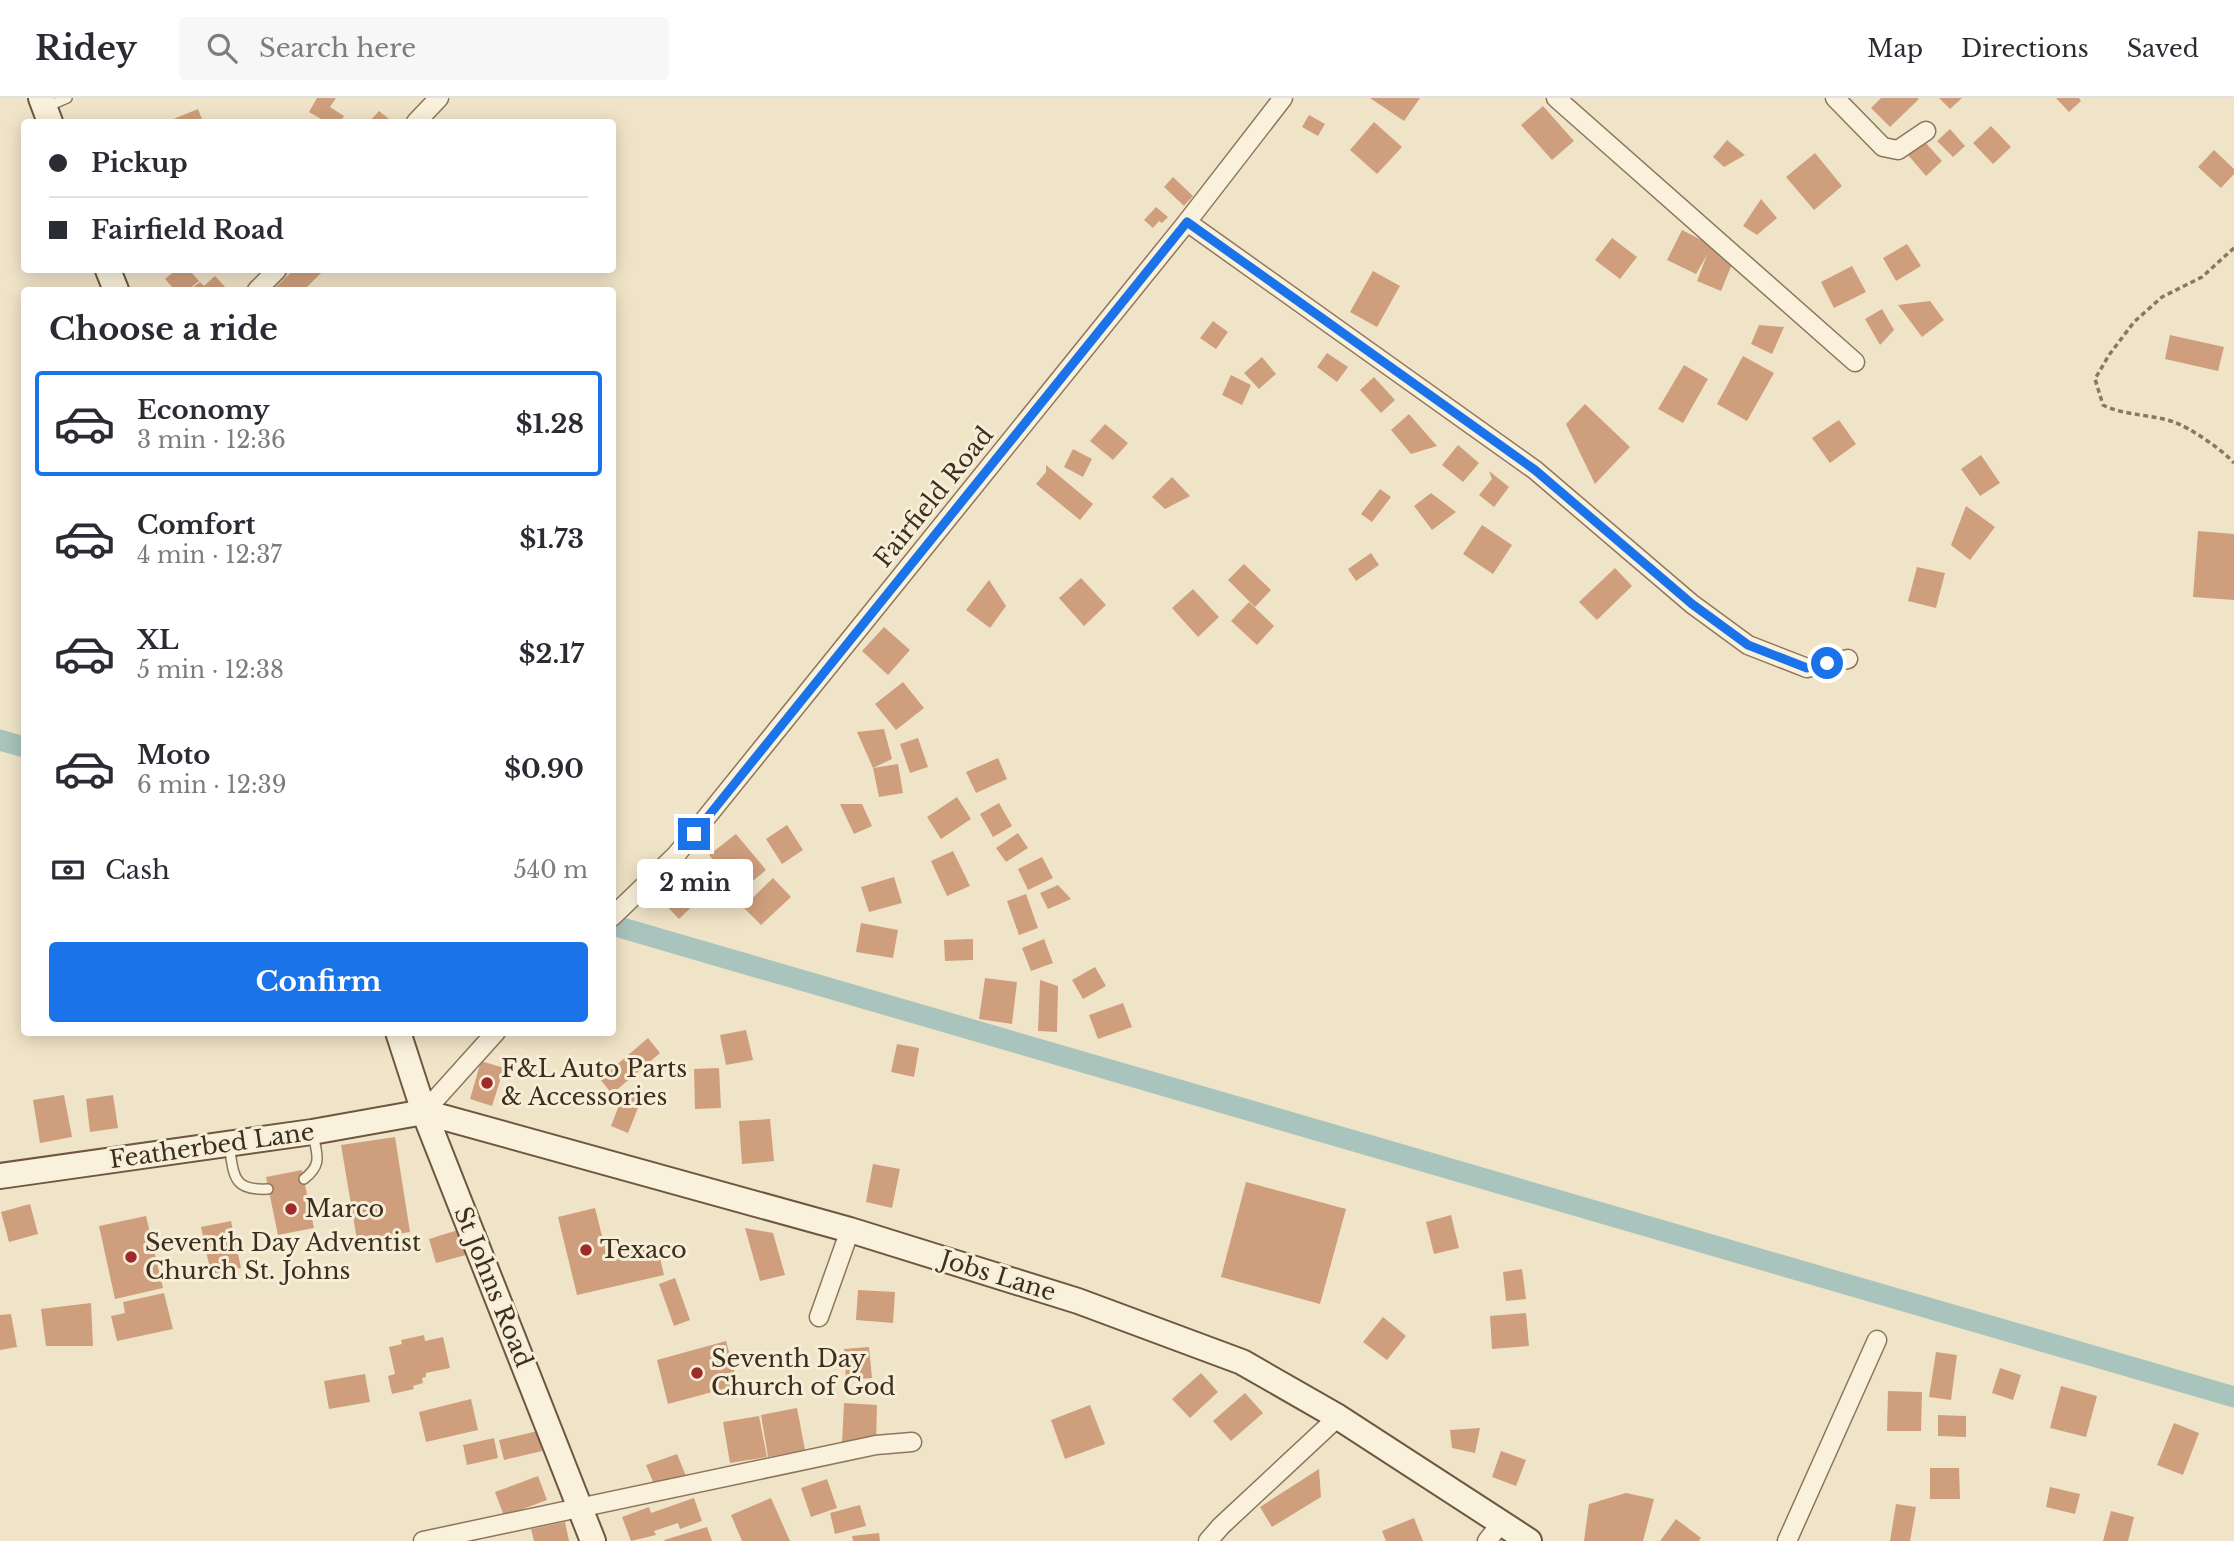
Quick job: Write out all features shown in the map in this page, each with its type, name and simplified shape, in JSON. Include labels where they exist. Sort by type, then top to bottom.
[{"type":"street","points":[[419,119],[439,98]]},
{"type":"street","name":"Fairfield Road","points":[[616,913],[676,855],[1187,222],[1283,98]]},
{"type":"street","points":[[1556,98],[1855,362]]},
{"type":"street","points":[[1835,98],[1883,147],[1898,150],[1926,131]]},
{"type":"street","points":[[1187,222],[1535,470],[1692,604],[1748,645],[1807,668],[1848,659]]},
{"type":"street","points":[[260,287],[274,273]]},
{"type":"street","name":"St Johns Road","points":[[399,1036],[425,1112],[593,1541]]},
{"type":"street","points":[[425,1112],[492,1036]]},
{"type":"street","name":"Featherbed Lane","points":[[0,1176],[312,1132],[425,1112]]},
{"type":"street","name":"Jobs Lane","points":[[425,1112],[850,1230],[1079,1301],[1242,1362],[1338,1417],[1530,1541]]},
{"type":"street","points":[[819,1317],[850,1230]]},
{"type":"street","points":[[1787,1541],[1877,1340]]},
{"type":"street","points":[[1208,1541],[1338,1417]]},
{"type":"street","points":[[423,1541],[876,1445],[912,1442]]},
{"type":"street","points":[[1487,1541],[1502,1521]]},
{"type":"lane","points":[[45,109],[67,98]]},
{"type":"lane","points":[[304,1179],[314,1171],[318,1159],[312,1132]]},
{"type":"lane","points":[[229,1144],[235,1178],[242,1187],[253,1190],[268,1189]]},
{"type":"path","points":[[2234,248],[2202,277],[2162,297],[2134,322],[2095,379],[2103,405],[2114,410],[2175,422],[2227,455],[2234,463]]},
{"type":"building","points":[[317,98],[336,98],[330,107],[344,116],[342,119],[321,119],[309,112]]},
{"type":"building","points":[[1370,98],[1420,98],[1404,121]]},
{"type":"building","points":[[1881,98],[1919,99],[1890,127],[1871,108]]},
{"type":"building","points":[[1939,98],[1962,98],[1950,109]]},
{"type":"building","points":[[2056,98],[2079,98],[2081,101],[2069,112]]},
{"type":"building","points":[[1543,106],[1574,141],[1552,160],[1521,125]]},
{"type":"building","points":[[198,109],[202,119],[173,119]]},
{"type":"building","points":[[379,111],[389,119],[372,119]]},
{"type":"building","points":[[1309,115],[1325,124],[1318,136],[1302,127]]},
{"type":"building","points":[[1374,122],[1402,147],[1377,174],[1350,150]]},
{"type":"building","points":[[1991,126],[2011,147],[1993,164],[1973,143]]},
{"type":"building","points":[[1950,129],[1965,146],[1953,157],[1937,141]]},
{"type":"building","points":[[1727,140],[1745,155],[1724,167],[1713,157]]},
{"type":"building","points":[[1924,141],[1942,161],[1926,176],[1908,155]]},
{"type":"building","points":[[2214,150],[2234,169],[2234,174],[2221,188],[2198,167]]},
{"type":"building","points":[[1815,153],[1842,186],[1814,210],[1786,177]]},
{"type":"building","points":[[1173,177],[1193,196],[1184,206],[1164,187]]},
{"type":"building","points":[[1761,199],[1777,218],[1757,235],[1743,226]]},
{"type":"building","points":[[1156,207],[1168,217],[1153,228],[1144,220]]},
{"type":"building","points":[[1682,230],[1711,245],[1732,264],[1721,291],[1697,281],[1707,255],[1696,274],[1667,260]]},
{"type":"building","points":[[1612,238],[1637,257],[1620,279],[1595,260]]},
{"type":"building","points":[[1907,244],[1921,266],[1896,281],[1883,258]]},
{"type":"building","points":[[1852,266],[1866,292],[1834,308],[1821,282]]},
{"type":"building","points":[[1373,271],[1400,286],[1377,327],[1350,312]]},
{"type":"building","points":[[172,273],[192,273],[199,281],[192,287],[172,287],[165,279]]},
{"type":"building","points":[[290,273],[321,273],[307,287],[276,287]]},
{"type":"building","points":[[215,276],[225,287],[194,287],[200,282],[204,286]]},
{"type":"building","points":[[1930,301],[1944,320],[1922,337],[1898,305]]},
{"type":"building","points":[[1882,309],[1894,330],[1880,345],[1865,319]]},
{"type":"building","points":[[1213,321],[1228,332],[1216,349],[1200,338]]},
{"type":"building","points":[[1759,325],[1784,327],[1772,354],[1751,344]]},
{"type":"building","points":[[2170,335],[2224,347],[2218,371],[2165,359]]},
{"type":"building","points":[[1327,353],[1348,367],[1337,382],[1317,367]]},
{"type":"building","points":[[1743,356],[1774,373],[1747,421],[1717,404]]},
{"type":"building","points":[[1262,357],[1276,374],[1259,389],[1244,373]]},
{"type":"building","points":[[1684,365],[1708,379],[1683,423],[1658,409]]},
{"type":"building","points":[[1231,375],[1251,385],[1242,405],[1222,395]]},
{"type":"building","points":[[1374,377],[1395,400],[1381,413],[1360,390]]},
{"type":"building","points":[[1585,404],[1630,447],[1595,484],[1566,424]]},
{"type":"building","points":[[1409,414],[1437,446],[1411,454],[1391,430]]},
{"type":"building","points":[[1839,420],[1856,444],[1830,463],[1812,438]]},
{"type":"building","points":[[1105,424],[1128,443],[1113,460],[1090,441]]},
{"type":"building","points":[[1458,445],[1479,463],[1463,482],[1442,465]]},
{"type":"building","points":[[1073,449],[1092,459],[1083,477],[1064,467]]},
{"type":"building","points":[[1981,455],[2000,483],[1980,496],[1961,469]]},
{"type":"building","points":[[1046,465],[1093,504],[1080,520],[1036,484],[1046,472]]},
{"type":"building","points":[[1489,471],[1509,487],[1494,507],[1479,495],[1492,479]]},
{"type":"building","points":[[1172,477],[1190,496],[1165,509],[1152,497]]},
{"type":"building","points":[[1380,489],[1391,497],[1372,522],[1361,514]]},
{"type":"building","points":[[1431,493],[1456,512],[1432,530],[1414,506]]},
{"type":"building","points":[[1966,506],[1995,527],[1970,560],[1951,545]]},
{"type":"building","points":[[1482,525],[1512,545],[1493,574],[1463,554]]},
{"type":"building","points":[[2198,531],[2234,534],[2234,600],[2193,597]]},
{"type":"building","points":[[1371,553],[1379,565],[1356,581],[1348,569]]},
{"type":"building","points":[[1244,564],[1271,590],[1255,607],[1228,580]]},
{"type":"building","points":[[1917,567],[1945,573],[1936,608],[1908,601]]},
{"type":"building","points":[[1615,568],[1632,586],[1597,620],[1579,602]]},
{"type":"building","points":[[1081,578],[1106,605],[1084,626],[1059,598]]},
{"type":"building","points":[[989,580],[1006,606],[990,628],[966,610]]},
{"type":"building","points":[[1193,589],[1219,617],[1198,637],[1172,608]]},
{"type":"building","points":[[1249,602],[1274,626],[1257,645],[1231,621]]},
{"type":"building","points":[[884,627],[910,650],[888,675],[862,651]]},
{"type":"building","points":[[903,682],[924,708],[896,730],[875,704]]},
{"type":"building","points":[[884,729],[892,759],[873,768],[857,732]]},
{"type":"building","points":[[918,738],[928,767],[910,773],[900,744]]},
{"type":"building","points":[[998,758],[1007,779],[976,793],[966,772]]},
{"type":"building","points":[[898,764],[903,793],[879,797],[873,768]]},
{"type":"building","points":[[957,797],[971,819],[941,839],[927,817]]},
{"type":"building","points":[[999,803],[1012,826],[993,837],[980,814]]},
{"type":"building","points":[[840,804],[862,804],[872,826],[854,834]]},
{"type":"building","points":[[787,825],[803,850],[782,864],[766,839]]},
{"type":"building","points":[[1018,833],[1028,848],[1006,862],[996,848]]},
{"type":"building","points":[[736,834],[766,870],[739,892],[709,855]]},
{"type":"building","points":[[953,851],[970,886],[947,896],[931,861]]},
{"type":"building","points":[[1042,857],[1053,878],[1028,890],[1018,869]]},
{"type":"building","points":[[688,870],[708,891],[679,919],[659,898]]},
{"type":"building","points":[[894,877],[902,903],[869,912],[861,887]]},
{"type":"building","points":[[773,878],[791,897],[761,925],[743,907]]},
{"type":"building","points":[[1058,885],[1071,899],[1048,909],[1040,893]]},
{"type":"building","points":[[1026,894],[1038,928],[1019,935],[1007,901]]},
{"type":"building","points":[[861,923],[898,930],[893,958],[856,952]]},
{"type":"building","points":[[973,939],[973,960],[945,961],[944,940]]},
{"type":"building","points":[[1044,939],[1053,963],[1031,971],[1022,948]]},
{"type":"building","points":[[1095,967],[1106,986],[1083,999],[1072,980]]},
{"type":"building","points":[[985,978],[1017,982],[1012,1024],[979,1019]]},
{"type":"building","points":[[1040,980],[1058,986],[1057,1032],[1038,1031]]},
{"type":"building","points":[[1123,1003],[1132,1027],[1098,1039],[1089,1015]]},
{"type":"building","points":[[746,1030],[753,1060],[726,1065],[720,1035]]},
{"type":"building","points":[[648,1038],[660,1053],[612,1094],[600,1079]]},
{"type":"building","points":[[897,1044],[919,1048],[914,1077],[891,1072]]},
{"type":"building","name":"F&L Auto Parts & Accessories","points":[[481,1061],[504,1068],[492,1106],[470,1099]]},
{"type":"building","points":[[719,1068],[721,1108],[695,1109],[694,1069]]},
{"type":"building","points":[[625,1090],[642,1098],[628,1133],[611,1126]]},
{"type":"building","points":[[64,1095],[72,1137],[40,1143],[33,1100]]},
{"type":"building","points":[[113,1095],[118,1128],[90,1132],[86,1099]]},
{"type":"building","points":[[770,1119],[774,1161],[742,1164],[739,1121]]},
{"type":"building","points":[[395,1137],[410,1232],[357,1240],[341,1145]]},
{"type":"building","points":[[873,1164],[900,1169],[892,1208],[866,1202]]},
{"type":"building","name":"Marco","points":[[302,1170],[314,1228],[278,1235],[266,1177]]},
{"type":"building","points":[[1246,1182],[1346,1209],[1320,1304],[1221,1277]]},
{"type":"building","points":[[30,1204],[38,1234],[9,1242],[1,1212]]},
{"type":"building","name":"Texaco","points":[[595,1208],[607,1256],[657,1245],[664,1275],[577,1295],[558,1217]]},
{"type":"building","points":[[1451,1215],[1459,1248],[1434,1254],[1426,1222]]},
{"type":"building","name":"Seventh Day Adventist Church St. Johns","points":[[146,1216],[163,1288],[115,1299],[99,1226]]},
{"type":"building","points":[[231,1221],[241,1268],[211,1274],[201,1227]]},
{"type":"building","points":[[745,1228],[773,1233],[785,1275],[760,1281]]},
{"type":"building","points":[[458,1230],[466,1255],[436,1263],[429,1239]]},
{"type":"building","points":[[1522,1269],[1526,1299],[1506,1301],[1503,1272]]},
{"type":"building","points":[[675,1278],[690,1320],[674,1326],[659,1284]]},
{"type":"building","points":[[858,1290],[895,1292],[893,1323],[856,1320]]},
{"type":"building","points":[[164,1293],[173,1329],[117,1341],[111,1316],[125,1313],[123,1302]]},
{"type":"building","points":[[91,1303],[93,1346],[46,1346],[41,1309]]},
{"type":"building","points":[[1526,1313],[1529,1346],[1492,1349],[1490,1316]]},
{"type":"building","points":[[11,1314],[17,1347],[0,1350],[0,1315]]},
{"type":"building","points":[[1383,1317],[1406,1336],[1387,1360],[1363,1342]]},
{"type":"building","points":[[424,1335],[425,1341],[443,1337],[450,1368],[426,1373],[426,1377],[422,1378],[423,1383],[413,1386],[414,1389],[392,1394],[388,1376],[395,1374],[389,1347],[402,1344],[401,1340]]},
{"type":"building","name":"Seventh Day Church of God","points":[[726,1341],[738,1385],[668,1404],[657,1360]]},
{"type":"building","points":[[869,1347],[872,1378],[846,1380],[844,1349]]},
{"type":"building","points":[[1936,1352],[1957,1355],[1951,1400],[1929,1397]]},
{"type":"building","points":[[2000,1368],[2021,1375],[2013,1400],[1992,1393]]},
{"type":"building","points":[[1201,1373],[1218,1392],[1190,1418],[1172,1399]]},
{"type":"building","points":[[365,1374],[370,1402],[329,1409],[324,1381]]},
{"type":"building","points":[[2061,1386],[2097,1396],[2086,1437],[2050,1428]]},
{"type":"building","points":[[1888,1391],[1922,1392],[1921,1431],[1887,1431]]},
{"type":"building","points":[[1245,1393],[1263,1413],[1231,1441],[1213,1421]]},
{"type":"building","points":[[471,1399],[478,1430],[426,1442],[419,1412]]},
{"type":"building","points":[[844,1403],[877,1405],[876,1445],[842,1443]]},
{"type":"building","points":[[1090,1405],[1105,1444],[1065,1459],[1051,1420]]},
{"type":"building","points":[[797,1408],[805,1450],[768,1457],[761,1415]]},
{"type":"building","points":[[1938,1415],[1966,1416],[1966,1437],[1938,1436]]},
{"type":"building","points":[[759,1416],[767,1457],[730,1463],[723,1422]]},
{"type":"building","points":[[2174,1423],[2199,1433],[2183,1475],[2157,1465]]},
{"type":"building","points":[[1480,1428],[1475,1453],[1452,1448],[1450,1430]]},
{"type":"building","points":[[538,1431],[542,1451],[504,1460],[499,1440]]},
{"type":"building","points":[[494,1438],[498,1458],[467,1465],[463,1445]]},
{"type":"building","points":[[1501,1451],[1526,1460],[1516,1486],[1492,1477]]},
{"type":"building","points":[[677,1454],[689,1483],[656,1489],[646,1465]]},
{"type":"building","points":[[1930,1468],[1959,1468],[1960,1499],[1930,1499]]},
{"type":"building","points":[[1319,1469],[1321,1497],[1272,1527],[1260,1507]]},
{"type":"building","points":[[538,1476],[547,1500],[504,1516],[495,1492]]},
{"type":"building","points":[[827,1479],[837,1508],[811,1517],[801,1488]]},
{"type":"building","points":[[2050,1487],[2080,1494],[2075,1514],[2046,1507]]},
{"type":"building","points":[[1626,1493],[1654,1499],[1643,1541],[1584,1541],[1589,1504]]},
{"type":"building","points":[[694,1498],[702,1521],[680,1529],[678,1523],[654,1531],[656,1535],[631,1541],[622,1517],[649,1507],[651,1513]]},
{"type":"building","points":[[771,1498],[790,1541],[742,1541],[731,1515]]},
{"type":"building","points":[[1896,1504],[1916,1507],[1910,1541],[1890,1541]]},
{"type":"building","points":[[860,1505],[866,1526],[835,1534],[830,1513]]},
{"type":"building","points":[[2111,1511],[2134,1517],[2128,1541],[2103,1541]]},
{"type":"building","points":[[1414,1518],[1423,1541],[1386,1541],[1382,1531]]},
{"type":"building","points":[[1676,1519],[1701,1538],[1699,1541],[1660,1541]]},
{"type":"building","points":[[565,1522],[569,1541],[534,1541],[531,1529]]},
{"type":"building","points":[[707,1527],[712,1541],[664,1540]]},
{"type":"building","points":[[879,1533],[880,1541],[853,1541],[852,1536]]},
{"type":"waterway","points":[[0,740],[21,746]]},
{"type":"waterway","points":[[616,926],[2234,1397]]},
{"type":"place","name":"F&L Auto Parts & Accessories","points":[[487,1083]]},
{"type":"place","name":"Marco","points":[[291,1209]]},
{"type":"place","name":"Texaco","points":[[586,1250]]},
{"type":"place","name":"Seventh Day Adventist Church St. Johns","points":[[131,1257]]},
{"type":"place","name":"Seventh Day Church of God","points":[[697,1373]]},
{"type":"route","points":[[694,834],[1187,222],[1535,470],[1581,506],[1692,604],[1748,645],[1807,668],[1827,663]]}]
